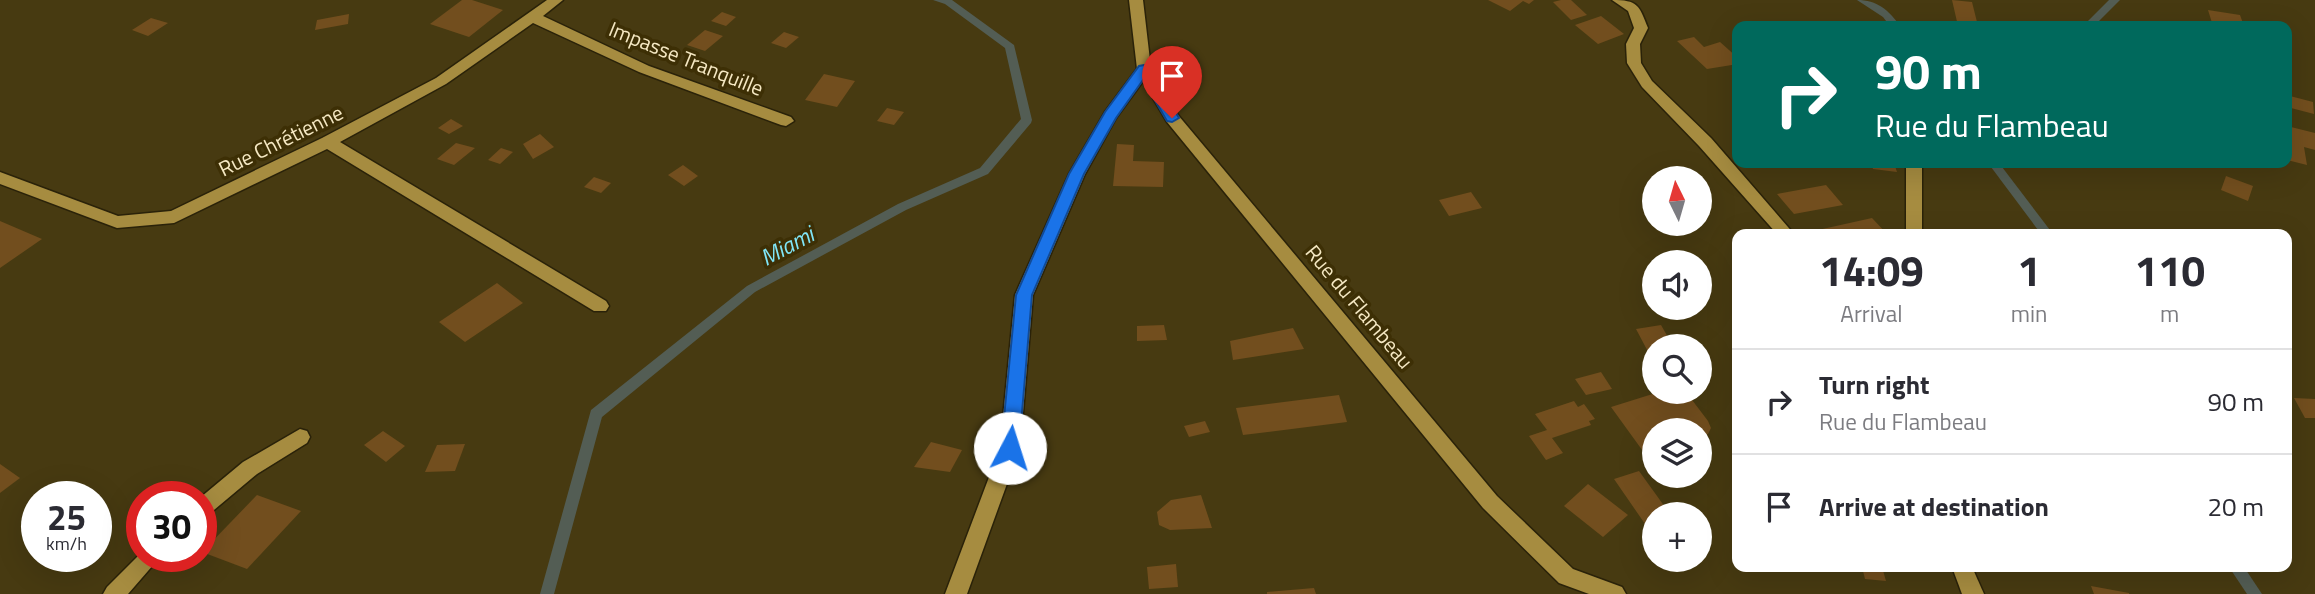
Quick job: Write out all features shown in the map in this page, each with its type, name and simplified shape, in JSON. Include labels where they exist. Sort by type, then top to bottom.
[{"type":"street","name":"Rue Chrétienne","points":[[0,178],[117,222],[174,217],[328,142],[441,81],[556,0]]},
{"type":"street","name":"Rue du Flambeau","points":[[1136,0],[1144,69],[1172,118],[1490,502],[1566,576],[1615,594]]},
{"type":"street","points":[[1619,0],[1634,9],[1641,28],[1633,44],[1634,63],[1647,84],[1705,142],[1782,229]]},
{"type":"street","name":"Impasse Tranquille","points":[[533,17],[643,69],[786,121]]},
{"type":"street","points":[[956,594],[1010,448],[1024,295],[1077,174],[1110,116],[1144,69]]},
{"type":"street","points":[[328,142],[600,306]]},
{"type":"street","points":[[1913,168],[1914,229]]},
{"type":"street","points":[[217,496],[250,468],[300,437]]},
{"type":"street","points":[[114,594],[136,572]]},
{"type":"street","points":[[1964,572],[1973,594]]},
{"type":"building","points":[[462,0],[472,0],[503,10],[469,37],[430,24]]},
{"type":"building","points":[[1488,0],[1534,0],[1529,4],[1523,1],[1510,11]]},
{"type":"building","points":[[1571,0],[1587,15],[1571,20],[1553,2]]},
{"type":"building","points":[[1952,0],[1972,2],[1977,21],[1957,21]]},
{"type":"building","points":[[2208,10],[2240,15],[2242,21],[2211,21]]},
{"type":"building","points":[[722,12],[736,17],[726,26],[711,21]]},
{"type":"building","points":[[349,14],[348,24],[315,30],[317,20]]},
{"type":"building","points":[[1601,16],[1624,34],[1598,44],[1575,25]]},
{"type":"building","points":[[151,18],[168,23],[148,36],[132,30]]},
{"type":"building","points":[[705,30],[723,36],[705,51],[687,45]]},
{"type":"building","points":[[784,32],[799,37],[786,48],[771,43]]},
{"type":"building","points":[[1694,37],[1704,47],[1720,42],[1732,53],[1732,65],[1707,69],[1677,41]]},
{"type":"building","points":[[824,74],[855,81],[837,107],[805,100]]},
{"type":"building","points":[[2292,97],[2313,102],[2314,114],[2292,108]]},
{"type":"building","points":[[887,108],[904,112],[894,125],[877,121]]},
{"type":"building","points":[[451,119],[463,126],[449,134],[438,128]]},
{"type":"building","points":[[2292,127],[2315,133],[2315,150],[2304,147],[2307,165],[2292,161]]},
{"type":"building","points":[[540,134],[554,147],[533,159],[523,144]]},
{"type":"building","points":[[456,143],[475,148],[454,165],[437,159]]},
{"type":"building","points":[[1117,144],[1134,145],[1133,161],[1164,162],[1163,187],[1113,186]]},
{"type":"building","points":[[501,148],[513,152],[500,164],[488,160]]},
{"type":"building","points":[[683,165],[698,176],[684,186],[668,175]]},
{"type":"building","points":[[1896,168],[1897,172],[1873,169]]},
{"type":"building","points":[[2226,176],[2253,186],[2248,201],[2221,190]]},
{"type":"building","points":[[594,177],[611,183],[601,193],[584,187]]},
{"type":"building","points":[[1826,185],[1843,205],[1794,214],[1777,194]]},
{"type":"building","points":[[1471,192],[1482,208],[1449,216],[1439,200]]},
{"type":"building","points":[[1872,218],[1882,229],[1822,229]]},
{"type":"building","points":[[0,221],[42,239],[0,268]]},
{"type":"building","points":[[497,283],[523,303],[465,342],[439,322]]},
{"type":"building","points":[[1164,325],[1167,340],[1137,341],[1137,326]]},
{"type":"building","points":[[1661,325],[1666,334],[1642,334],[1642,340],[1636,329]]},
{"type":"building","points":[[1293,328],[1304,349],[1233,360],[1230,341]]},
{"type":"building","points":[[1601,372],[1612,389],[1586,395],[1575,379]]},
{"type":"building","points":[[1339,395],[1347,422],[1243,435],[1236,408]]},
{"type":"building","points":[[1642,397],[1642,404],[1695,404],[1706,418],[1642,418],[1642,450],[1611,407]]},
{"type":"building","points":[[2294,398],[2315,399],[2315,418],[2305,418]]},
{"type":"building","points":[[1574,401],[1578,407],[1584,404],[1595,419],[1589,421],[1591,425],[1552,438],[1563,453],[1546,460],[1529,436],[1547,430],[1535,414]]},
{"type":"building","points":[[1205,421],[1210,432],[1189,437],[1184,426]]},
{"type":"building","points":[[383,431],[405,446],[386,462],[364,445]]},
{"type":"building","points":[[931,442],[962,450],[950,472],[914,467]]},
{"type":"building","points":[[465,444],[455,471],[425,472],[437,445]]},
{"type":"building","points":[[0,464],[20,478],[0,493]]},
{"type":"building","points":[[1639,471],[1642,475],[1642,488],[1651,488],[1661,502],[1642,502],[1642,520],[1614,479]]},
{"type":"building","points":[[1588,484],[1628,515],[1603,537],[1564,506]]},
{"type":"building","points":[[257,495],[301,511],[247,569],[217,558],[217,536]]},
{"type":"building","points":[[1201,495],[1212,528],[1170,530],[1159,525],[1157,512],[1171,500]]},
{"type":"building","points":[[1176,564],[1178,587],[1149,589],[1147,567]]},
{"type":"building","points":[[1863,572],[1883,572],[1886,581],[1865,579]]},
{"type":"building","points":[[2091,586],[2129,593],[2129,594],[2094,594]]},
{"type":"building","points":[[1314,588],[1316,594],[1267,594],[1267,592]]},
{"type":"waterway","name":"Miami","points":[[547,594],[596,414],[751,289],[902,207],[984,171],[1027,120],[1010,47],[948,2],[938,0]]},
{"type":"waterway","points":[[1862,0],[1887,15],[1891,21]]},
{"type":"waterway","points":[[2093,21],[2115,0]]},
{"type":"waterway","points":[[1997,168],[2043,229]]},
{"type":"waterway","points":[[2240,572],[2255,594]]},
{"type":"route","points":[[1010,448],[1024,295],[1077,174],[1110,116],[1144,69],[1172,118]]}]
